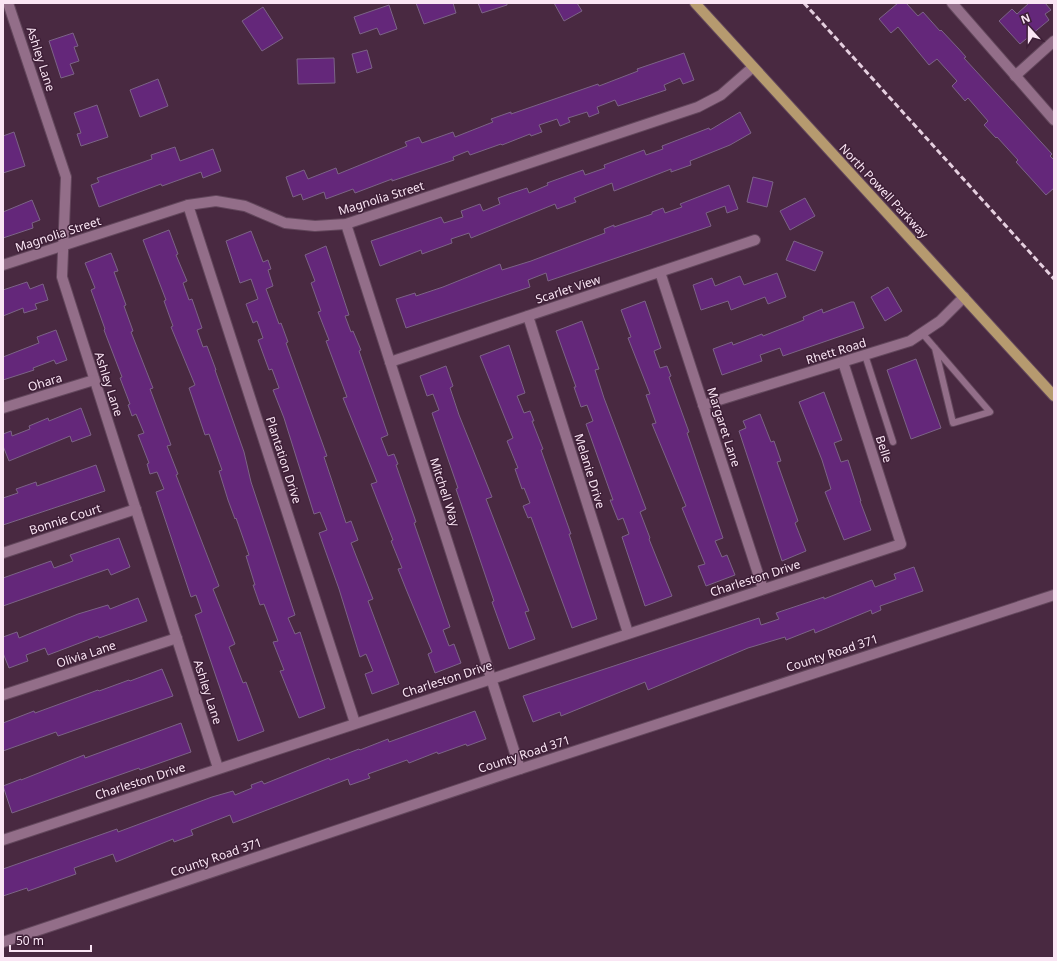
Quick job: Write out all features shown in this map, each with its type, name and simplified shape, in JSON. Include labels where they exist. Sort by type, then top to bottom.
[{"type":"main road","name":"North Powell Parkway","points":[[695,3],[1054,396]]},
{"type":"street","name":"Ashley Lane","points":[[8,3],[66,177],[62,245],[62,277],[218,768]]},
{"type":"street","points":[[952,3],[1054,120]]},
{"type":"street","points":[[1015,76],[1054,41]]},
{"type":"street","name":"Magnolia Street","points":[[3,265],[188,205],[216,201],[245,206],[285,222],[314,226],[346,224],[698,107],[721,95],[753,67]]},
{"type":"street","name":"Plantation Drive","points":[[188,205],[355,723]]},
{"type":"street","name":"Mitchell Way","points":[[346,224],[520,769]]},
{"type":"street","name":"Scarlet View","points":[[390,362],[755,240]]},
{"type":"street","name":"Margaret Lane","points":[[660,272],[763,589]]},
{"type":"street","name":"Rhett Road","points":[[703,405],[910,341],[940,321],[964,297]]},
{"type":"street","name":"Melanie Drive","points":[[528,316],[628,633]]},
{"type":"street","name":"Belle","points":[[843,362],[901,544]]},
{"type":"street","name":"Ohara","points":[[3,408],[94,380]]},
{"type":"street","name":"Bonnie Court","points":[[3,553],[136,509]]},
{"type":"street","name":"Charleston Drive","points":[[3,840],[901,544]]},
{"type":"street","name":"County Road 371","points":[[3,942],[520,769],[1054,595]]},
{"type":"street","name":"Olivia Lane","points":[[3,695],[177,638]]},
{"type":"lane","points":[[922,333],[935,348],[990,412],[953,423],[935,348]]},
{"type":"lane","points":[[865,355],[893,442]]},
{"type":"building","points":[[416,3],[453,3],[456,13],[424,24]]},
{"type":"building","points":[[478,3],[507,3],[507,5],[482,13]]},
{"type":"building","points":[[554,3],[577,3],[582,11],[564,21]]},
{"type":"building","points":[[898,3],[906,3],[918,16],[923,12],[958,48],[966,57],[964,58],[1052,154],[1050,156],[1054,160],[1054,188],[1046,195],[1016,162],[1018,160],[984,125],[988,121],[968,98],[965,101],[952,86],[957,81],[937,59],[929,65],[898,27],[891,33],[879,19]]},
{"type":"building","points":[[1029,3],[1045,3],[1051,10],[1045,14],[1049,20],[1020,44],[999,21],[1012,9],[1017,14]]},
{"type":"building","points":[[389,5],[397,29],[380,35],[377,28],[360,34],[354,17]]},
{"type":"building","points":[[263,7],[283,38],[262,51],[242,21]]},
{"type":"building","points":[[73,33],[78,46],[74,47],[79,61],[70,64],[74,74],[61,78],[49,41]]},
{"type":"building","points":[[367,50],[372,68],[357,73],[352,54]]},
{"type":"building","points":[[684,53],[694,80],[683,84],[680,78],[664,85],[666,90],[618,106],[615,100],[597,107],[599,113],[589,117],[587,112],[568,118],[570,122],[560,126],[557,119],[539,125],[542,132],[531,136],[530,134],[470,155],[468,151],[453,157],[454,160],[392,181],[392,179],[355,193],[353,189],[326,199],[324,192],[303,200],[301,194],[293,197],[286,177],[304,170],[308,179],[336,168],[338,174],[407,146],[405,142],[419,137],[422,143],[453,132],[455,137],[493,122],[491,119],[511,112],[511,114],[598,84],[599,86],[638,71],[637,69]]},
{"type":"building","points":[[334,58],[335,83],[298,84],[297,59]]},
{"type":"building","points":[[158,79],[168,106],[140,117],[130,90]]},
{"type":"building","points":[[97,105],[108,137],[81,146],[77,134],[81,133],[74,113]]},
{"type":"building","points":[[740,112],[751,133],[730,145],[690,161],[691,165],[671,172],[671,169],[614,191],[612,183],[574,198],[576,202],[557,209],[555,204],[471,238],[469,233],[451,239],[452,243],[422,254],[421,250],[380,266],[371,241],[441,217],[444,223],[463,217],[461,211],[480,204],[483,211],[500,204],[498,198],[527,188],[529,193],[548,185],[547,183],[583,170],[585,175],[605,168],[604,165],[644,150],[646,155],[663,149],[662,146],[709,128],[710,130]]},
{"type":"building","points":[[14,132],[25,166],[3,173],[3,136]]},
{"type":"building","points":[[175,147],[180,161],[213,149],[221,171],[203,178],[201,172],[162,186],[161,184],[99,207],[91,185],[99,182],[97,178],[152,159],[151,155]]},
{"type":"building","points":[[753,177],[773,182],[767,207],[747,202]]},
{"type":"building","points":[[729,185],[738,209],[727,213],[725,206],[706,213],[711,226],[548,281],[546,273],[528,280],[530,287],[406,328],[396,299],[415,293],[416,296],[443,287],[500,264],[502,270],[531,261],[605,233],[604,229],[614,225],[614,227],[652,214],[652,212],[663,208],[665,213],[682,207],[680,204]]},
{"type":"building","points":[[805,198],[815,216],[790,230],[780,211]]},
{"type":"building","points":[[32,200],[40,220],[32,223],[33,228],[3,238],[3,212]]},
{"type":"building","points":[[169,230],[178,254],[176,255],[187,281],[183,283],[189,300],[192,299],[202,328],[197,330],[203,347],[207,346],[216,370],[244,452],[251,482],[295,615],[288,618],[295,634],[300,632],[325,708],[299,718],[280,671],[284,670],[273,642],[278,641],[264,604],[260,605],[253,585],[255,585],[246,556],[249,555],[228,500],[219,471],[222,470],[209,434],[205,435],[189,388],[195,385],[171,327],[173,326],[164,301],[166,300],[143,240]]},
{"type":"building","points":[[251,231],[263,262],[268,260],[271,269],[268,270],[273,286],[266,289],[279,324],[281,323],[288,342],[286,343],[327,456],[324,457],[346,523],[351,521],[358,540],[351,543],[373,599],[368,601],[399,684],[372,694],[365,674],[373,671],[366,654],[360,657],[339,589],[319,533],[327,530],[320,512],[314,514],[284,418],[273,390],[279,388],[272,369],[269,370],[258,340],[263,338],[257,321],[253,323],[246,304],[258,299],[251,279],[240,283],[226,241]]},
{"type":"building","points":[[794,241],[823,252],[815,271],[786,260]]},
{"type":"building","points":[[326,246],[349,315],[345,316],[351,332],[353,331],[361,350],[359,351],[388,435],[381,438],[388,456],[394,454],[398,464],[396,465],[416,522],[414,523],[450,627],[443,630],[449,646],[454,644],[461,663],[435,673],[428,654],[432,652],[398,569],[402,568],[391,541],[393,540],[371,484],[377,482],[343,398],[347,397],[326,341],[329,340],[318,312],[321,311],[311,283],[315,281],[305,255]]},
{"type":"building","points":[[111,253],[118,271],[114,272],[126,305],[124,306],[133,331],[131,332],[153,388],[150,389],[171,445],[167,446],[178,474],[176,475],[219,586],[213,589],[235,644],[229,647],[243,683],[246,682],[264,731],[238,741],[195,615],[202,612],[196,595],[191,597],[156,492],[164,489],[157,472],[150,474],[147,464],[149,463],[138,435],[144,433],[136,414],[132,416],[128,405],[130,404],[120,378],[122,377],[91,290],[95,288],[85,263]]},
{"type":"building","points":[[777,273],[786,297],[768,304],[765,297],[731,310],[728,301],[701,310],[693,285],[712,278],[715,286],[740,276],[744,285]]},
{"type":"building","points":[[27,282],[30,289],[43,284],[48,300],[35,304],[37,309],[24,313],[23,308],[3,316],[3,290]]},
{"type":"building","points":[[888,287],[902,311],[885,321],[871,297]]},
{"type":"building","points":[[645,301],[661,348],[654,351],[660,368],[667,366],[671,376],[669,377],[689,432],[687,433],[723,538],[715,541],[722,557],[727,555],[735,575],[706,586],[698,566],[705,564],[682,508],[686,506],[652,424],[656,423],[646,395],[650,394],[628,338],[631,337],[621,310]]},
{"type":"building","points":[[854,302],[864,328],[783,356],[780,348],[760,355],[762,361],[722,375],[713,349],[732,342],[733,345],[762,334],[763,336],[804,320],[803,317],[822,309],[823,313]]},
{"type":"building","points":[[582,321],[599,369],[595,370],[604,398],[646,509],[640,512],[650,538],[649,539],[672,596],[645,606],[622,537],[629,534],[623,518],[618,520],[610,500],[613,500],[586,424],[593,421],[587,405],[581,407],[574,387],[576,387],[556,331]]},
{"type":"building","points":[[56,330],[67,360],[56,364],[54,360],[33,368],[34,370],[3,380],[3,357],[39,343],[37,337]]},
{"type":"building","points":[[509,345],[525,393],[517,396],[524,413],[530,411],[534,421],[532,421],[543,449],[541,450],[571,534],[569,534],[597,619],[572,628],[531,517],[528,518],[523,506],[530,503],[524,488],[522,489],[515,469],[518,468],[507,441],[513,438],[480,356]]},
{"type":"building","points":[[916,359],[941,428],[911,439],[887,370]]},
{"type":"building","points":[[446,366],[453,386],[450,388],[459,415],[492,497],[486,499],[529,611],[525,612],[535,639],[509,649],[492,602],[494,601],[456,489],[458,488],[432,413],[439,410],[433,394],[427,396],[420,376]]},
{"type":"building","points":[[824,392],[842,440],[834,443],[841,462],[848,460],[860,501],[871,530],[844,540],[825,492],[831,489],[822,460],[799,402]]},
{"type":"building","points":[[81,408],[91,435],[72,442],[70,436],[9,461],[3,446],[3,434],[11,431],[12,436],[30,429],[29,426],[48,418],[49,421]]},
{"type":"building","points":[[760,414],[771,442],[774,441],[781,461],[777,462],[798,521],[795,523],[806,551],[782,561],[739,431],[746,428],[743,421]]},
{"type":"building","points":[[96,465],[105,491],[3,525],[3,498],[18,493],[16,489],[36,482],[37,486]]},
{"type":"building","points":[[119,538],[130,567],[111,575],[108,569],[3,606],[3,578],[51,561],[54,568],[73,561],[70,555]]},
{"type":"building","points":[[914,567],[923,591],[880,606],[881,610],[872,614],[871,610],[815,633],[814,629],[786,640],[785,637],[748,648],[648,690],[645,682],[561,716],[560,712],[533,722],[523,696],[759,618],[761,625],[779,619],[776,613],[824,597],[824,599],[872,580],[875,587],[896,579],[894,574]]},
{"type":"building","points":[[138,598],[147,621],[99,638],[98,636],[48,655],[45,648],[26,655],[28,661],[9,668],[3,653],[3,637],[17,632],[19,638],[78,614],[108,605],[110,609]]},
{"type":"building","points":[[162,669],[173,696],[58,736],[56,732],[3,751],[3,723],[34,711],[35,713]]},
{"type":"building","points":[[475,711],[486,739],[438,754],[437,752],[409,763],[407,760],[368,774],[370,778],[350,785],[348,779],[233,823],[230,815],[191,830],[193,835],[174,842],[173,839],[116,862],[113,854],[74,868],[76,874],[28,891],[27,888],[3,896],[3,869],[117,829],[118,832],[212,797],[233,791],[235,795],[252,788],[251,785],[262,781],[264,784],[329,758],[330,760],[388,739],[389,742]]},
{"type":"building","points":[[181,723],[191,752],[140,770],[139,768],[12,813],[3,786],[84,755],[85,758]]},
{"type":"railway","points":[[804,3],[1054,279]]}]
